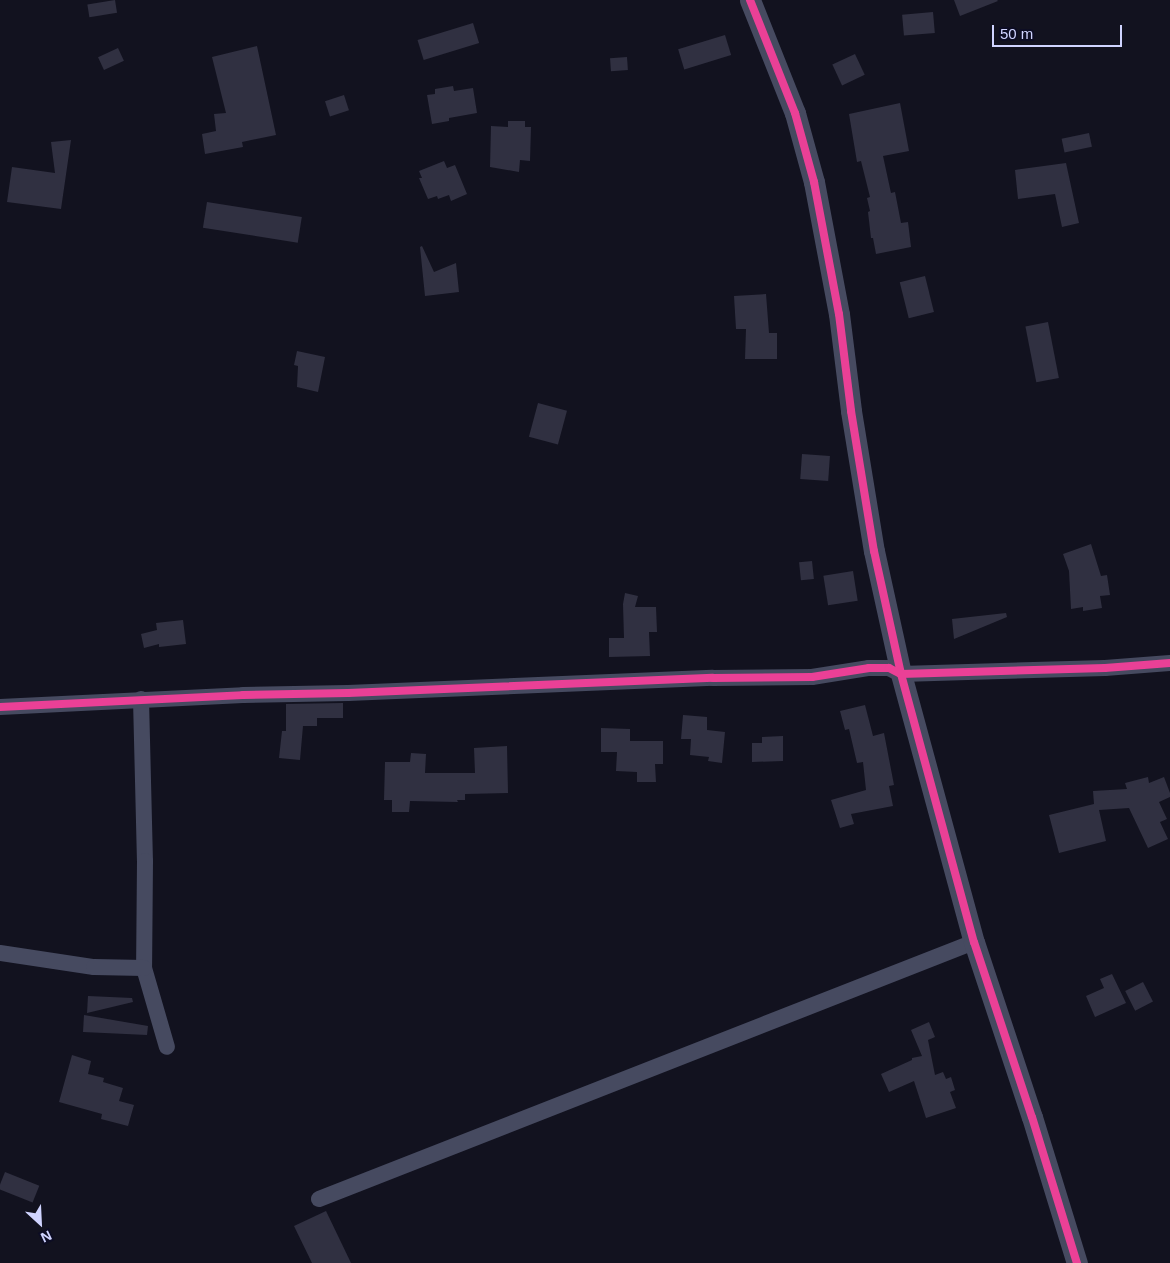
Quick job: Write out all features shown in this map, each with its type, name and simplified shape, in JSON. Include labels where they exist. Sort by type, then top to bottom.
[{"type":"street","points":[[750,0],[795,113],[814,182],[839,314],[851,411],[874,552],[901,674],[974,942],[1032,1117],[1077,1263]]},
{"type":"street","points":[[0,707],[141,699],[713,678],[812,677],[869,668],[889,668],[901,674],[1105,668],[1170,663]]},
{"type":"street","points":[[141,699],[145,861],[144,968],[168,1047]]},
{"type":"street","points":[[319,1199],[974,942]]},
{"type":"street","points":[[0,953],[94,967],[144,968]]},
{"type":"building","points":[[115,0],[117,13],[89,17],[87,4]]},
{"type":"building","points":[[954,0],[997,0],[998,1],[960,16]]},
{"type":"building","points":[[933,12],[935,33],[904,36],[902,15]]},
{"type":"building","points":[[473,23],[479,43],[424,60],[418,40]]},
{"type":"building","points":[[725,35],[731,55],[684,69],[678,49]]},
{"type":"building","points":[[257,46],[276,135],[242,142],[243,147],[205,154],[202,134],[216,131],[214,114],[226,113],[212,57]]},
{"type":"building","points":[[118,48],[124,61],[104,70],[98,57]]},
{"type":"building","points":[[855,54],[865,75],[842,85],[832,65]]},
{"type":"building","points":[[627,57],[628,70],[611,71],[610,58]]},
{"type":"building","points":[[453,86],[454,91],[473,88],[477,113],[449,118],[449,121],[432,124],[427,95],[435,94],[435,89]]},
{"type":"building","points":[[344,95],[349,110],[330,116],[325,101]]},
{"type":"building","points":[[900,103],[909,151],[883,156],[891,193],[895,192],[901,223],[908,222],[911,247],[876,254],[873,238],[871,238],[868,212],[870,211],[867,198],[870,197],[861,161],[857,162],[849,114]]},
{"type":"building","points":[[508,121],[525,121],[525,127],[531,127],[530,161],[520,160],[519,172],[490,167],[491,126],[508,127]]},
{"type":"building","points":[[1089,133],[1092,147],[1065,153],[1062,139]]},
{"type":"building","points":[[71,140],[61,209],[7,202],[12,167],[55,173],[51,142]]},
{"type":"building","points":[[444,161],[447,168],[455,165],[467,194],[451,201],[449,195],[438,199],[437,196],[428,199],[419,178],[422,178],[419,171]]},
{"type":"building","points":[[1066,163],[1079,223],[1062,227],[1055,194],[1018,199],[1015,170]]},
{"type":"building","points":[[207,202],[302,217],[298,243],[203,228]]},
{"type":"building","points":[[422,246],[434,272],[456,263],[459,292],[425,296],[420,247]]},
{"type":"building","points":[[925,276],[934,312],[909,318],[900,282]]},
{"type":"building","points":[[766,294],[769,333],[777,333],[777,359],[745,359],[746,329],[736,329],[734,296]]},
{"type":"building","points":[[1048,322],[1059,378],[1036,382],[1025,326]]},
{"type":"building","points":[[297,351],[325,357],[318,392],[297,387],[298,366],[294,365]]},
{"type":"building","points":[[538,403],[567,411],[558,445],[529,437]]},
{"type":"building","points":[[802,454],[830,456],[828,481],[800,479]]},
{"type":"building","points":[[1091,544],[1101,576],[1107,575],[1110,595],[1100,596],[1102,608],[1083,611],[1083,607],[1071,609],[1069,571],[1063,554]]},
{"type":"building","points":[[812,561],[814,579],[801,580],[799,562]]},
{"type":"building","points":[[853,571],[858,601],[828,605],[823,576]]},
{"type":"building","points":[[625,593],[638,596],[635,607],[656,607],[657,632],[649,632],[650,656],[609,657],[609,638],[624,638],[623,604]]},
{"type":"building","points":[[1006,613],[1007,617],[954,639],[952,619]]},
{"type":"building","points":[[183,620],[186,644],[159,647],[159,644],[144,648],[141,634],[157,630],[156,623]]},
{"type":"building","points":[[343,703],[343,718],[317,718],[317,726],[303,726],[300,760],[279,758],[282,731],[286,731],[286,704]]},
{"type":"building","points":[[865,705],[873,736],[884,733],[894,785],[889,786],[893,806],[851,814],[854,824],[840,828],[831,800],[866,790],[863,762],[857,763],[849,729],[845,730],[840,711]]},
{"type":"building","points":[[683,715],[707,717],[707,730],[725,732],[722,763],[708,761],[709,757],[690,755],[691,739],[681,739]]},
{"type":"building","points":[[601,728],[630,729],[630,741],[663,741],[663,764],[655,764],[656,782],[637,782],[637,772],[616,771],[617,752],[601,752]]},
{"type":"building","points":[[783,736],[783,761],[752,762],[752,743],[762,743],[762,737]]},
{"type":"building","points":[[507,746],[508,793],[465,794],[465,800],[457,800],[458,802],[410,801],[409,812],[392,812],[392,800],[384,800],[385,762],[410,762],[411,753],[426,754],[425,773],[475,773],[474,748]]},
{"type":"building","points":[[1148,777],[1149,783],[1164,777],[1170,793],[1170,797],[1159,802],[1167,819],[1160,822],[1168,839],[1148,848],[1129,808],[1099,810],[1106,841],[1059,853],[1049,815],[1094,804],[1093,791],[1127,789],[1125,783]]},
{"type":"building","points":[[1112,974],[1126,1003],[1095,1017],[1086,996],[1104,988],[1100,979]]},
{"type":"building","points":[[1143,982],[1153,1002],[1135,1011],[1125,991]]},
{"type":"building","points":[[88,996],[132,998],[133,1002],[87,1013]]},
{"type":"building","points":[[84,1015],[148,1026],[147,1035],[83,1032]]},
{"type":"building","points":[[929,1022],[935,1037],[928,1040],[935,1075],[943,1072],[946,1079],[951,1077],[955,1090],[950,1092],[956,1108],[926,1118],[914,1081],[889,1092],[881,1074],[912,1060],[912,1058],[922,1056],[911,1030]]},
{"type":"building","points":[[72,1055],[91,1061],[88,1074],[104,1078],[103,1082],[123,1088],[119,1101],[134,1105],[128,1126],[101,1119],[102,1114],[59,1102]]},
{"type":"building","points":[[5,1172],[39,1186],[33,1203],[0,1189]]},
{"type":"building","points":[[326,1211],[351,1263],[312,1263],[294,1226]]},
{"type":"cycle path","points":[[750,0],[795,113],[814,182],[839,314],[851,411],[874,551],[901,674],[974,942],[1032,1117],[1077,1263]]},
{"type":"cycle path","points":[[0,707],[243,695],[348,693],[713,678],[812,677],[869,668],[889,668],[901,674],[1105,668],[1170,663]]}]
